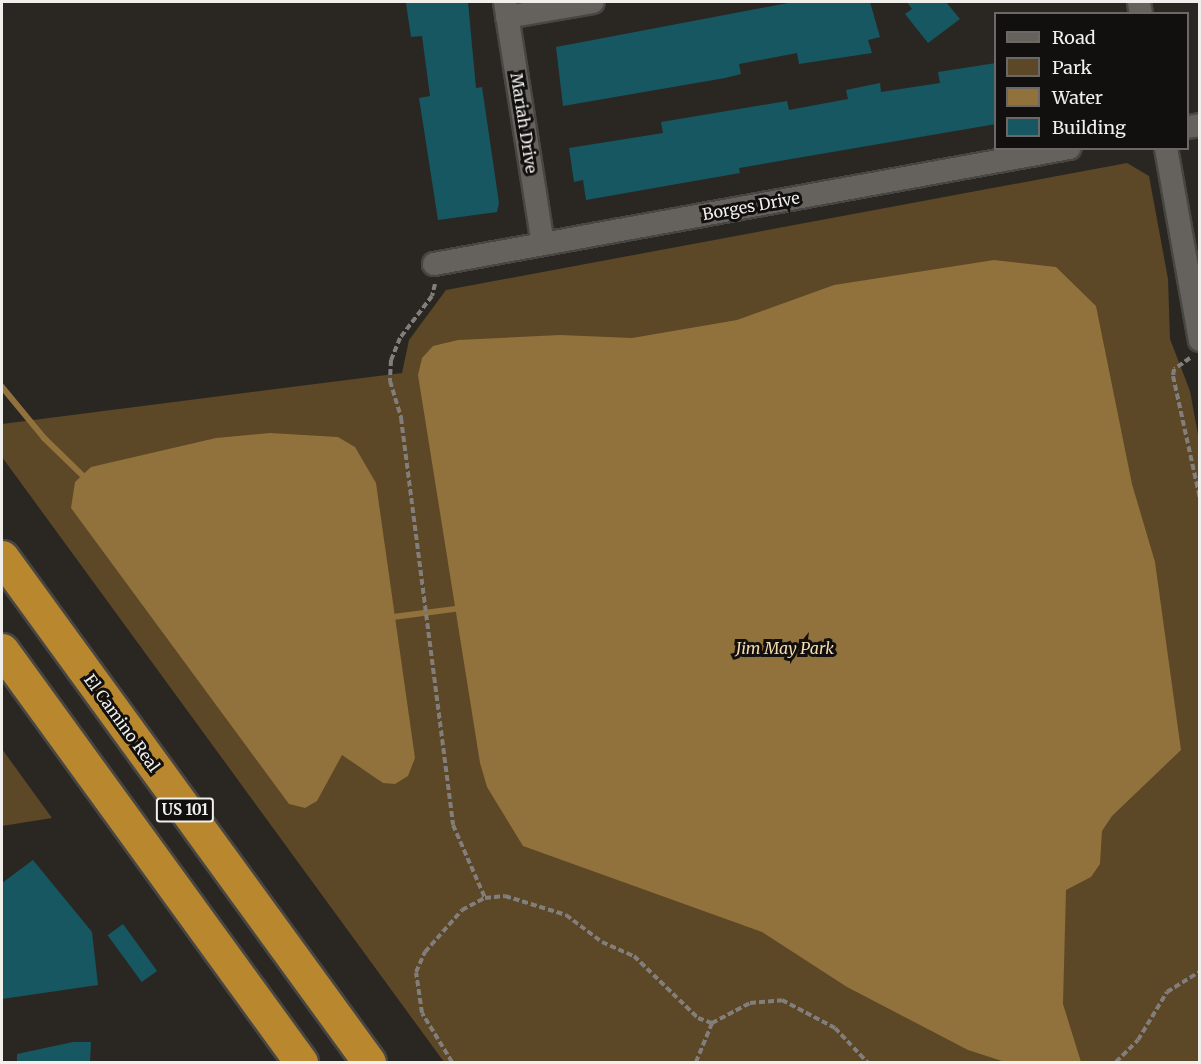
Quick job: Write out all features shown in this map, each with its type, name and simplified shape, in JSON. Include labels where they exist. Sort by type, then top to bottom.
[{"type":"highway","name":"El Camino Real","points":[[2,558],[369,1062]]},
{"type":"highway","name":"US 101","points":[[2,650],[301,1062]]},
{"type":"street","points":[[506,9],[593,2]]},
{"type":"street","name":"Mariah Drive","points":[[506,9],[543,244]]},
{"type":"street","name":"Borges Drive","points":[[434,264],[1058,150]]},
{"type":"street","points":[[1166,150],[1200,340]]},
{"type":"path","points":[[434,264],[432,296],[400,338],[391,360],[390,381],[401,418],[453,825],[485,898]]},
{"type":"path","points":[[1200,356],[1183,360],[1173,376],[1200,499]]},
{"type":"path","points":[[452,1062],[422,1013],[416,972],[425,952],[446,927],[462,910],[485,898],[506,896],[566,915],[602,942],[644,963],[679,1004],[712,1023]]},
{"type":"path","points":[[1116,1062],[1138,1040],[1167,992],[1200,971]]},
{"type":"path","points":[[696,1062],[712,1023],[750,1003],[782,1000],[835,1028],[867,1062]]},
{"type":"green space","name":"Jim May Park","points":[[1127,163],[1149,176],[1168,279],[1170,339],[1190,391],[1199,440],[1199,1062],[444,1062],[2,457],[2,424],[402,373],[409,340],[446,290]]},
{"type":"green space","points":[[2,749],[52,818],[2,826]]},
{"type":"water","points":[[994,260],[1056,267],[1096,306],[1132,484],[1155,562],[1181,750],[1112,816],[1102,831],[1100,864],[1091,877],[1066,890],[1063,1004],[1081,1062],[1005,1062],[968,1050],[847,987],[762,932],[523,846],[487,787],[480,763],[418,375],[422,358],[433,346],[458,340],[560,335],[632,338],[737,320],[834,285]]},
{"type":"water","points":[[270,433],[338,437],[355,447],[376,483],[415,758],[408,776],[395,784],[383,783],[342,755],[317,801],[305,808],[289,804],[71,508],[75,482],[91,467],[216,438]]},
{"type":"building","points":[[468,2],[476,88],[482,87],[499,203],[497,212],[438,220],[419,98],[430,96],[422,36],[411,37],[406,3]]},
{"type":"building","points":[[793,2],[870,2],[880,37],[868,40],[872,53],[799,64],[797,53],[739,64],[741,74],[725,78],[563,106],[556,47]]},
{"type":"building","points":[[907,2],[946,2],[960,19],[928,43],[905,14],[912,9]]},
{"type":"building","points":[[994,63],[994,124],[739,168],[740,173],[586,200],[583,180],[574,182],[569,148],[663,133],[661,122],[787,101],[789,110],[848,99],[846,90],[880,83],[881,92],[940,83],[938,72]]},
{"type":"building","points":[[33,860],[92,932],[98,985],[2,999],[2,883]]},
{"type":"building","points":[[123,924],[157,971],[142,982],[108,935]]},
{"type":"building","points":[[73,1042],[91,1042],[90,1062],[17,1062],[17,1054]]},
{"type":"waterway","points":[[2,387],[44,438],[82,475]]},
{"type":"waterway","points":[[393,617],[455,609]]}]
